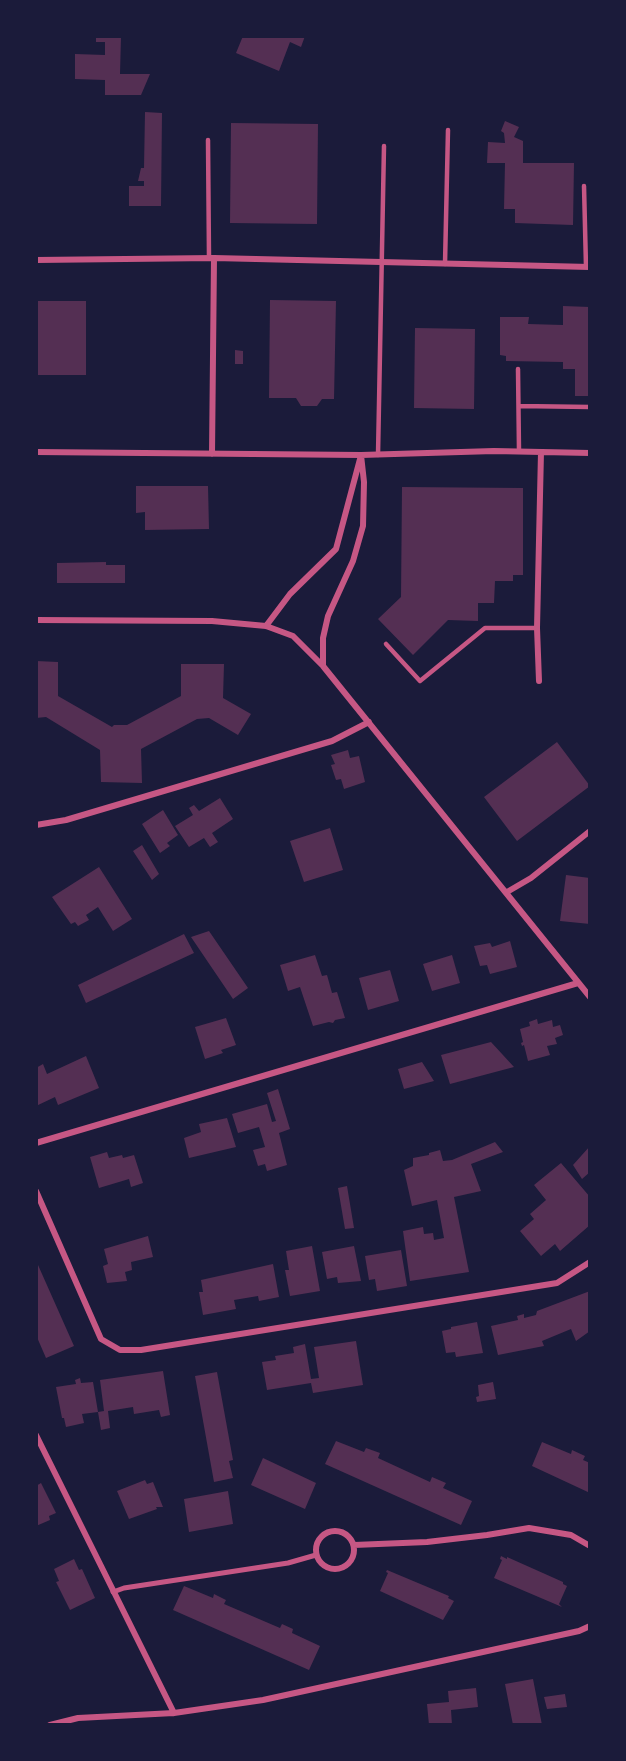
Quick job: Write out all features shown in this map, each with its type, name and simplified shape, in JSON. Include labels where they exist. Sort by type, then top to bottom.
[{"type":"street","points":[[36,260],[211,258],[588,267]]},
{"type":"street","points":[[211,258],[212,454]]},
{"type":"street","points":[[36,452],[361,455],[519,451],[590,453]]},
{"type":"street","points":[[539,681],[537,628],[541,452]]},
{"type":"street","points":[[266,626],[290,594],[336,549],[361,455]]},
{"type":"street","points":[[323,666],[323,638],[328,616],[353,561],[363,526],[364,482],[361,455]]},
{"type":"street","points":[[36,620],[212,621],[266,626],[293,636],[323,666],[590,996]]},
{"type":"street","points":[[36,825],[66,820],[332,741],[369,722]]},
{"type":"street","points":[[507,892],[531,878],[590,831]]},
{"type":"street","points":[[36,1143],[578,983]]},
{"type":"street","points":[[36,1191],[100,1339],[120,1350],[141,1350],[557,1283],[590,1262]]},
{"type":"street","points":[[36,1435],[174,1713]]},
{"type":"street","points":[[354,1545],[427,1542],[487,1535],[529,1527],[571,1535],[590,1546]]},
{"type":"street","points":[[330,1531],[340,1531],[349,1536],[354,1545],[354,1555],[349,1564],[340,1569],[329,1569],[321,1564],[316,1555],[315,1545],[321,1536],[330,1531]]},
{"type":"street","points":[[113,1592],[124,1588],[288,1563],[316,1555]]},
{"type":"street","points":[[50,1725],[78,1718],[174,1713],[263,1700],[579,1631],[590,1626]]},
{"type":"lane","points":[[445,264],[448,130]]},
{"type":"lane","points":[[208,140],[211,258]]},
{"type":"lane","points":[[378,455],[384,146]]},
{"type":"lane","points":[[584,186],[588,267]]},
{"type":"lane","points":[[518,369],[519,451]]},
{"type":"lane","points":[[519,406],[590,407]]},
{"type":"lane","points":[[386,644],[420,681],[485,628],[537,628]]},
{"type":"building","points":[[96,36],[121,36],[120,74],[150,74],[141,95],[105,95],[105,80],[75,79],[75,54],[105,55],[105,42],[96,42]]},
{"type":"building","points":[[243,36],[305,36],[301,47],[290,42],[279,71],[236,53]]},
{"type":"building","points":[[145,112],[162,113],[161,206],[129,206],[129,186],[144,186],[144,181],[138,181],[141,168],[144,168]]},
{"type":"building","points":[[505,121],[519,127],[514,137],[523,141],[523,163],[574,163],[573,225],[515,223],[515,209],[504,209],[505,163],[487,163],[488,142],[505,143],[504,133],[501,131]]},
{"type":"building","points":[[231,123],[318,124],[317,224],[230,223]]},
{"type":"building","points":[[270,300],[336,301],[334,399],[322,399],[317,406],[301,406],[296,398],[269,398]]},
{"type":"building","points":[[36,301],[86,301],[86,375],[36,375]]},
{"type":"building","points":[[563,306],[590,307],[590,396],[575,396],[575,369],[563,369],[563,362],[506,361],[506,356],[500,355],[500,317],[529,317],[528,324],[563,325]]},
{"type":"building","points":[[415,328],[475,329],[474,409],[414,408]]},
{"type":"building","points":[[235,350],[243,351],[243,364],[235,364]]},
{"type":"building","points":[[136,486],[208,486],[209,529],[145,530],[145,512],[136,513]]},
{"type":"building","points":[[402,487],[523,488],[523,575],[513,575],[513,581],[495,581],[494,603],[478,603],[478,621],[448,620],[413,655],[378,619],[401,597]]},
{"type":"building","points":[[106,562],[106,565],[125,565],[125,583],[57,583],[57,563]]},
{"type":"building","points":[[36,661],[58,662],[58,696],[112,727],[127,725],[181,696],[181,664],[224,664],[223,698],[251,714],[238,735],[209,718],[197,719],[141,749],[142,783],[101,782],[100,750],[46,717],[36,718]]},
{"type":"building","points":[[557,742],[590,786],[517,841],[484,797]]},
{"type":"building","points":[[348,750],[350,758],[359,756],[365,782],[344,789],[341,779],[336,780],[331,765],[335,764],[331,755]]},
{"type":"building","points":[[220,798],[233,819],[212,833],[218,842],[210,847],[204,838],[189,847],[175,826],[193,815],[189,808],[194,805],[199,811]]},
{"type":"building","points":[[163,810],[178,835],[167,843],[170,846],[160,853],[142,824]]},
{"type":"building","points":[[330,828],[343,870],[304,882],[290,841]]},
{"type":"building","points":[[142,845],[159,874],[152,880],[133,851]]},
{"type":"building","points":[[99,867],[132,919],[113,931],[98,907],[86,915],[89,920],[78,926],[75,922],[71,924],[52,897]]},
{"type":"building","points":[[566,875],[590,878],[590,924],[560,921]]},
{"type":"building","points":[[209,931],[248,988],[233,999],[191,937]]},
{"type":"building","points":[[184,934],[194,953],[86,1003],[78,985]]},
{"type":"building","points":[[510,941],[517,967],[490,974],[487,965],[480,966],[474,946],[490,943],[492,947]]},
{"type":"building","points":[[315,955],[322,976],[327,975],[332,993],[337,992],[345,1018],[335,1020],[333,1023],[313,1026],[300,987],[288,991],[280,965]]},
{"type":"building","points":[[452,955],[460,983],[432,991],[423,964]]},
{"type":"building","points":[[390,970],[399,1001],[368,1010],[359,978]]},
{"type":"building","points":[[226,1018],[236,1045],[221,1050],[223,1053],[205,1059],[195,1027]]},
{"type":"building","points":[[537,1019],[538,1024],[552,1020],[553,1027],[560,1025],[563,1035],[555,1038],[557,1044],[547,1046],[550,1055],[528,1061],[524,1045],[522,1046],[521,1043],[523,1042],[520,1029],[530,1026],[529,1022]]},
{"type":"building","points":[[491,1042],[514,1067],[450,1084],[441,1055]]},
{"type":"building","points":[[86,1056],[99,1088],[58,1105],[55,1097],[36,1106],[36,1068],[43,1064],[47,1074]]},
{"type":"building","points":[[422,1062],[434,1081],[404,1089],[398,1069]]},
{"type":"building","points":[[278,1089],[290,1129],[279,1133],[287,1165],[267,1171],[265,1164],[258,1166],[253,1150],[265,1147],[259,1127],[238,1133],[232,1114],[267,1104],[272,1122],[276,1121],[267,1093]]},
{"type":"building","points":[[227,1118],[236,1147],[189,1158],[184,1138],[201,1132],[199,1124]]},
{"type":"building","points":[[495,1142],[503,1152],[471,1164],[481,1191],[454,1197],[469,1272],[410,1281],[403,1231],[423,1227],[424,1234],[433,1233],[434,1240],[444,1238],[437,1200],[412,1206],[404,1170],[413,1166],[413,1158],[429,1155],[429,1153],[440,1150],[443,1161],[452,1160]]},
{"type":"building","points":[[590,1146],[590,1172],[582,1179],[573,1165]]},
{"type":"building","points":[[107,1152],[109,1158],[134,1155],[143,1183],[131,1187],[129,1179],[99,1188],[90,1157]]},
{"type":"building","points":[[561,1163],[590,1197],[590,1225],[560,1251],[555,1244],[541,1256],[520,1231],[534,1219],[530,1214],[546,1200],[534,1185]]},
{"type":"building","points":[[347,1186],[354,1228],[345,1229],[338,1188]]},
{"type":"building","points":[[148,1236],[153,1257],[131,1262],[132,1270],[125,1272],[127,1281],[107,1283],[103,1266],[108,1264],[104,1249]]},
{"type":"building","points":[[312,1246],[320,1291],[290,1296],[285,1270],[289,1270],[286,1251]]},
{"type":"building","points":[[354,1246],[361,1281],[338,1283],[337,1277],[327,1279],[322,1252]]},
{"type":"building","points":[[401,1250],[407,1286],[377,1291],[375,1279],[369,1280],[365,1256]]},
{"type":"building","points":[[273,1264],[279,1297],[259,1301],[258,1296],[234,1300],[236,1309],[203,1315],[199,1292],[203,1292],[201,1280]]},
{"type":"building","points":[[38,1265],[74,1346],[46,1358],[36,1335],[36,1266]]},
{"type":"building","points":[[590,1291],[590,1331],[576,1341],[571,1329],[542,1341],[544,1346],[498,1355],[491,1326],[518,1320],[517,1316],[524,1314],[524,1318],[536,1315],[537,1311]]},
{"type":"building","points":[[477,1322],[483,1353],[456,1357],[455,1352],[446,1353],[442,1331]]},
{"type":"building","points":[[356,1341],[363,1385],[313,1393],[311,1383],[267,1390],[262,1362],[276,1360],[275,1356],[294,1353],[293,1347],[305,1344],[311,1379],[319,1378],[314,1347]]},
{"type":"building","points":[[163,1371],[170,1415],[161,1417],[159,1410],[134,1414],[133,1407],[108,1411],[110,1428],[101,1430],[98,1412],[104,1411],[100,1380]]},
{"type":"building","points":[[217,1372],[233,1460],[229,1461],[233,1478],[214,1482],[195,1376]]},
{"type":"building","points":[[80,1378],[81,1383],[93,1382],[98,1412],[82,1414],[84,1423],[66,1427],[56,1387],[76,1384],[75,1380]]},
{"type":"building","points":[[493,1382],[496,1399],[477,1402],[478,1385]]},
{"type":"building","points":[[336,1441],[364,1452],[366,1448],[380,1453],[378,1458],[430,1482],[432,1477],[446,1483],[443,1488],[472,1501],[461,1525],[325,1464]]},
{"type":"building","points":[[542,1442],[571,1454],[572,1450],[585,1456],[583,1460],[590,1463],[590,1493],[532,1466]]},
{"type":"building","points":[[263,1458],[316,1483],[305,1509],[251,1485]]},
{"type":"building","points":[[145,1480],[147,1484],[153,1482],[163,1507],[156,1507],[157,1509],[129,1519],[117,1491]]},
{"type":"building","points":[[41,1483],[56,1513],[49,1516],[50,1520],[36,1526],[36,1486]]},
{"type":"building","points":[[228,1491],[233,1524],[189,1532],[184,1499]]},
{"type":"building","points":[[501,1556],[563,1582],[567,1586],[559,1604],[562,1607],[494,1578],[502,1560]]},
{"type":"building","points":[[74,1559],[79,1570],[82,1569],[95,1598],[70,1610],[56,1582],[59,1581],[54,1569]]},
{"type":"building","points":[[387,1570],[449,1596],[448,1598],[454,1601],[443,1620],[380,1591],[388,1573]]},
{"type":"building","points":[[184,1586],[213,1598],[214,1594],[226,1600],[224,1604],[280,1628],[282,1624],[293,1629],[292,1633],[320,1646],[309,1670],[173,1610]]},
{"type":"building","points":[[533,1679],[542,1725],[513,1725],[505,1684]]},
{"type":"building","points":[[476,1688],[478,1707],[451,1710],[452,1725],[429,1725],[427,1704],[449,1702],[448,1691]]},
{"type":"building","points":[[565,1694],[567,1707],[547,1709],[544,1697]]}]
